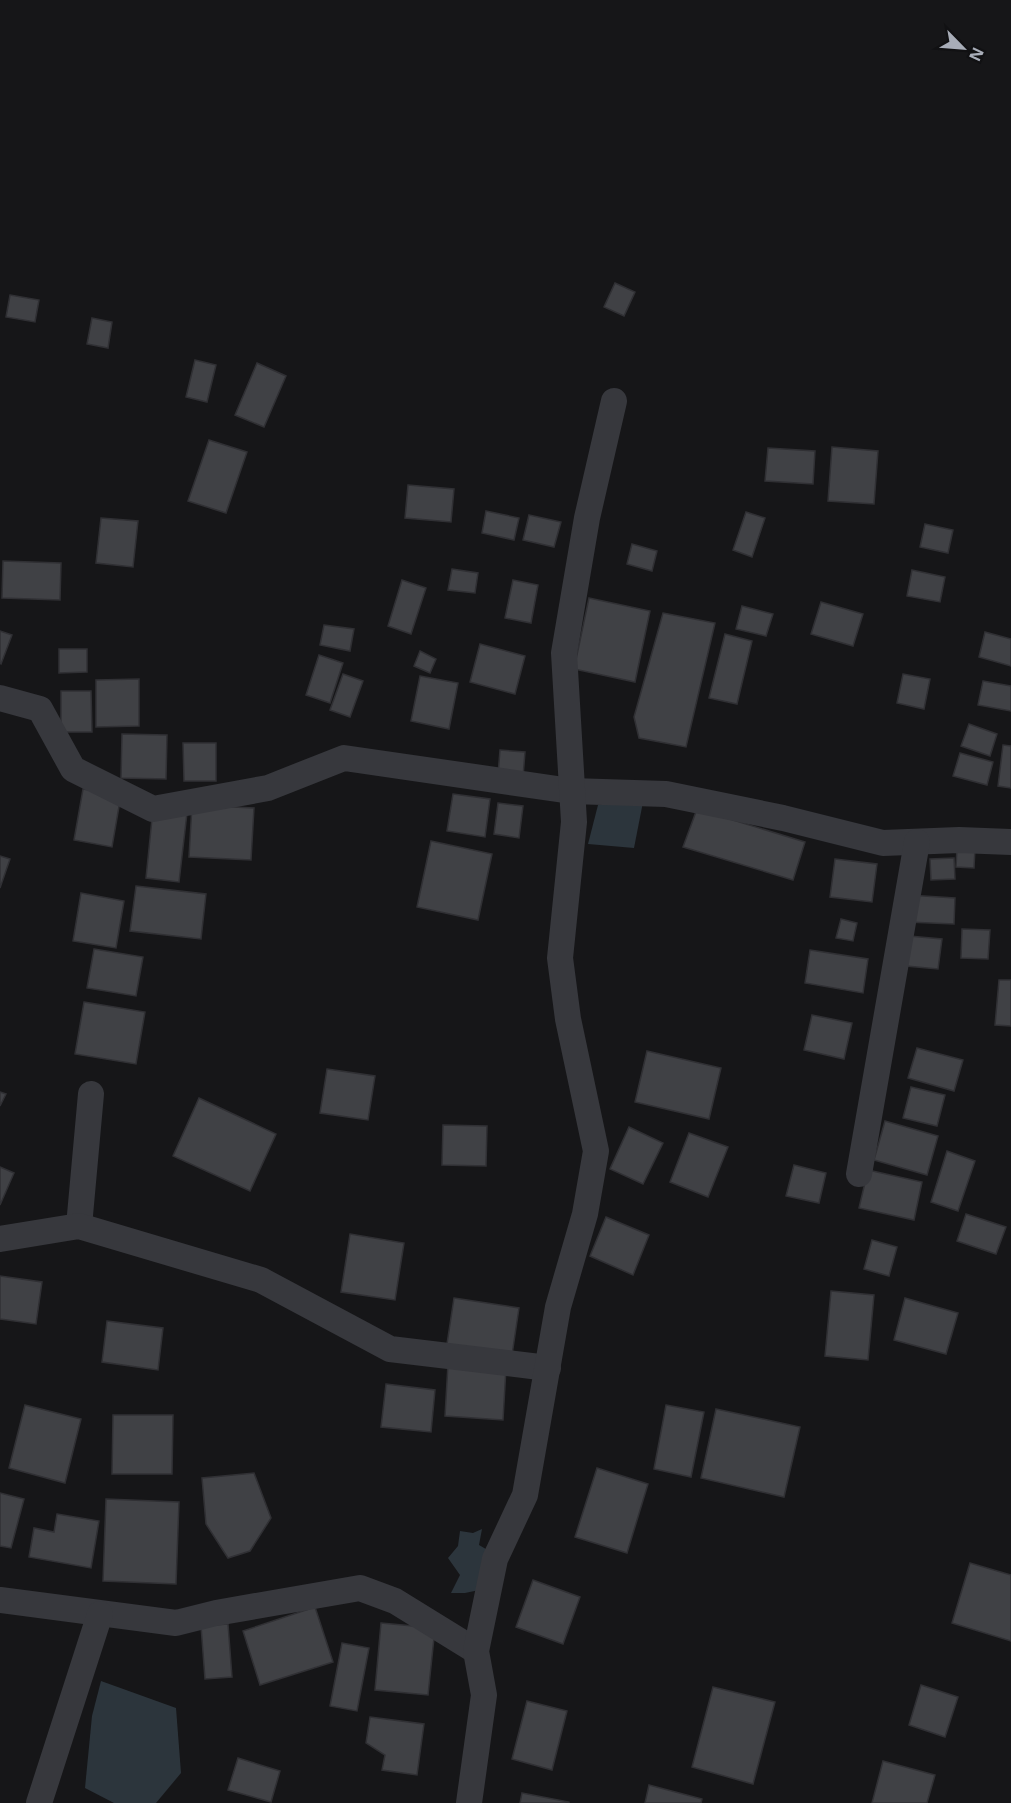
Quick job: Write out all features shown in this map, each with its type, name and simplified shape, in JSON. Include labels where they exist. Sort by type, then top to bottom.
[{"type":"street","points":[[470,1803],[484,1695],[476,1651],[495,1559],[525,1495],[558,1307],[585,1214],[596,1150],[568,1019],[560,958],[574,822],[564,653],[587,518],[614,401]]},
{"type":"street","points":[[0,698],[40,709],[73,769],[153,809],[268,788],[344,758],[571,791],[666,794],[783,818],[883,843],[1011,842]]},
{"type":"street","points":[[859,1174],[917,842]]},
{"type":"street","points":[[79,1226],[91,1094]]},
{"type":"street","points":[[0,1239],[79,1226],[261,1280],[390,1349],[548,1368]]},
{"type":"street","points":[[0,1600],[176,1623],[216,1613],[360,1588],[395,1601],[476,1651]]},
{"type":"street","points":[[39,1803],[100,1614]]},
{"type":"shaded area","points":[[643,802],[634,848],[588,844],[598,805]]},
{"type":"shaded area","points":[[482,1529],[479,1545],[491,1552],[484,1589],[451,1593],[460,1575],[448,1558],[458,1546],[460,1531],[473,1533]]},
{"type":"shaded area","points":[[101,1681],[176,1708],[181,1773],[156,1803],[114,1803],[85,1788],[92,1716]]},
{"type":"building","points":[[615,283],[635,292],[624,316],[604,307]]},
{"type":"building","points":[[10,295],[39,300],[35,322],[6,317]]},
{"type":"building","points":[[92,318],[112,322],[108,348],[87,344]]},
{"type":"building","points":[[195,360],[216,365],[207,402],[186,397]]},
{"type":"building","points":[[257,363],[286,376],[264,427],[235,415]]},
{"type":"building","points":[[209,440],[247,452],[226,513],[188,501]]},
{"type":"building","points":[[832,447],[878,451],[874,504],[828,501]]},
{"type":"building","points":[[768,448],[815,451],[813,484],[765,481]]},
{"type":"building","points":[[408,485],[454,489],[451,522],[405,518]]},
{"type":"building","points":[[486,511],[519,518],[514,540],[482,533]]},
{"type":"building","points":[[746,512],[765,518],[752,557],[733,550]]},
{"type":"building","points":[[529,515],[561,522],[554,547],[523,540]]},
{"type":"building","points":[[101,518],[138,521],[133,567],[96,563]]},
{"type":"building","points":[[925,524],[953,530],[948,553],[920,547]]},
{"type":"building","points":[[632,544],[657,551],[652,571],[627,564]]},
{"type":"building","points":[[3,561],[61,563],[60,600],[2,598]]},
{"type":"building","points":[[452,569],[478,573],[475,593],[448,590]]},
{"type":"building","points":[[912,570],[945,577],[940,602],[907,596]]},
{"type":"building","points":[[402,580],[426,588],[411,634],[388,626]]},
{"type":"building","points":[[513,580],[538,585],[531,623],[505,618]]},
{"type":"building","points":[[589,598],[650,611],[635,682],[574,669]]},
{"type":"building","points":[[821,602],[863,614],[853,646],[811,634]]},
{"type":"building","points":[[742,606],[773,614],[766,636],[736,629]]},
{"type":"building","points":[[663,613],[715,623],[686,747],[639,738],[634,717]]},
{"type":"building","points":[[324,625],[354,629],[350,651],[320,645]]},
{"type":"building","points":[[0,631],[12,635],[1,664],[0,663]]},
{"type":"building","points":[[985,632],[1011,639],[1011,666],[979,657]]},
{"type":"building","points":[[725,634],[752,641],[737,704],[709,698]]},
{"type":"building","points":[[480,644],[525,656],[515,694],[470,682]]},
{"type":"building","points":[[59,649],[87,649],[87,672],[59,673]]},
{"type":"building","points":[[420,651],[436,659],[430,673],[414,666]]},
{"type":"building","points":[[319,655],[343,663],[330,703],[306,695]]},
{"type":"building","points":[[343,674],[363,681],[350,717],[330,710]]},
{"type":"building","points":[[903,674],[930,679],[924,709],[897,703]]},
{"type":"building","points":[[420,676],[458,683],[449,729],[411,721]]},
{"type":"building","points":[[139,679],[139,726],[96,727],[96,680]]},
{"type":"building","points":[[983,681],[1011,686],[1011,711],[978,705]]},
{"type":"building","points":[[61,691],[91,691],[92,732],[61,732]]},
{"type":"building","points":[[969,724],[997,734],[990,756],[961,746]]},
{"type":"building","points":[[122,734],[167,735],[166,779],[121,778]]},
{"type":"building","points":[[183,743],[216,743],[216,781],[184,781]]},
{"type":"building","points":[[1003,745],[1011,746],[1011,788],[998,786]]},
{"type":"building","points":[[500,750],[525,752],[523,777],[498,775]]},
{"type":"building","points":[[960,753],[993,762],[987,785],[953,776]]},
{"type":"building","points":[[83,789],[121,795],[112,847],[74,840]]},
{"type":"building","points":[[453,794],[490,799],[485,837],[447,831]]},
{"type":"building","points":[[498,803],[523,806],[519,838],[494,834]]},
{"type":"building","points":[[192,805],[254,808],[251,860],[189,857]]},
{"type":"building","points":[[153,809],[187,813],[179,882],[146,878]]},
{"type":"building","points":[[697,809],[805,842],[793,880],[683,847]]},
{"type":"building","points":[[431,841],[492,854],[478,920],[417,907]]},
{"type":"building","points":[[957,848],[975,848],[974,868],[956,867]]},
{"type":"building","points":[[0,856],[10,859],[0,888]]},
{"type":"building","points":[[954,858],[955,879],[931,880],[930,859]]},
{"type":"building","points":[[835,859],[877,864],[872,902],[830,897]]},
{"type":"building","points":[[136,886],[206,894],[201,939],[130,931]]},
{"type":"building","points":[[81,893],[124,901],[116,948],[73,941]]},
{"type":"building","points":[[908,895],[955,898],[954,924],[907,922]]},
{"type":"building","points":[[841,919],[857,923],[853,941],[836,938]]},
{"type":"building","points":[[962,929],[990,930],[988,959],[961,958]]},
{"type":"building","points":[[909,936],[942,939],[938,969],[906,966]]},
{"type":"building","points":[[94,949],[143,957],[136,996],[87,988]]},
{"type":"building","points":[[810,950],[868,959],[863,993],[805,983]]},
{"type":"building","points":[[999,980],[1011,980],[1011,1026],[995,1025]]},
{"type":"building","points":[[84,1002],[145,1012],[136,1064],[75,1054]]},
{"type":"building","points":[[812,1015],[852,1023],[844,1059],[804,1050]]},
{"type":"building","points":[[917,1048],[963,1060],[954,1091],[908,1078]]},
{"type":"building","points":[[647,1051],[721,1068],[709,1119],[635,1102]]},
{"type":"building","points":[[327,1069],[375,1076],[368,1120],[320,1113]]},
{"type":"building","points":[[911,1087],[945,1095],[937,1126],[903,1118]]},
{"type":"building","points":[[0,1092],[6,1094],[0,1106]]},
{"type":"building","points":[[199,1098],[276,1134],[250,1191],[173,1156]]},
{"type":"building","points":[[885,1121],[938,1136],[927,1175],[874,1160]]},
{"type":"building","points":[[443,1125],[487,1126],[486,1166],[442,1165]]},
{"type":"building","points":[[629,1127],[663,1143],[643,1184],[610,1169]]},
{"type":"building","points":[[689,1133],[728,1147],[708,1197],[670,1182]]},
{"type":"building","points":[[947,1151],[975,1161],[958,1211],[931,1202]]},
{"type":"building","points":[[794,1165],[826,1173],[819,1203],[786,1196]]},
{"type":"building","points":[[0,1167],[14,1173],[0,1205]]},
{"type":"building","points":[[868,1170],[922,1182],[914,1220],[859,1208]]},
{"type":"building","points":[[966,1214],[1006,1227],[996,1254],[957,1241]]},
{"type":"building","points":[[606,1217],[649,1235],[633,1275],[590,1256]]},
{"type":"building","points":[[350,1234],[404,1243],[395,1300],[341,1292]]},
{"type":"building","points":[[872,1240],[897,1247],[889,1276],[864,1269]]},
{"type":"building","points":[[0,1276],[42,1282],[36,1324],[0,1319]]},
{"type":"building","points":[[831,1291],[874,1295],[868,1360],[825,1356]]},
{"type":"building","points":[[454,1298],[519,1308],[512,1355],[447,1344]]},
{"type":"building","points":[[905,1298],[958,1313],[946,1354],[894,1340]]},
{"type":"building","points":[[107,1321],[163,1328],[158,1370],[102,1362]]},
{"type":"building","points":[[448,1364],[506,1368],[503,1420],[445,1416]]},
{"type":"building","points":[[386,1384],[435,1390],[431,1432],[381,1427]]},
{"type":"building","points":[[25,1405],[81,1419],[65,1483],[9,1468]]},
{"type":"building","points":[[666,1405],[704,1412],[691,1477],[654,1469]]},
{"type":"building","points":[[716,1409],[800,1427],[784,1497],[701,1478]]},
{"type":"building","points":[[113,1415],[173,1415],[172,1474],[112,1474]]},
{"type":"building","points":[[597,1468],[648,1484],[627,1553],[575,1537]]},
{"type":"building","points":[[254,1473],[271,1518],[250,1551],[228,1558],[206,1524],[202,1478]]},
{"type":"building","points":[[0,1493],[24,1499],[11,1548],[0,1546]]},
{"type":"building","points":[[106,1499],[179,1502],[176,1584],[103,1581]]},
{"type":"building","points":[[57,1514],[99,1521],[91,1568],[29,1557],[34,1528],[54,1532]]},
{"type":"building","points":[[970,1563],[1011,1575],[1011,1641],[952,1623]]},
{"type":"building","points":[[533,1580],[580,1597],[563,1644],[516,1627]]},
{"type":"building","points":[[315,1607],[333,1662],[260,1685],[243,1631]]},
{"type":"building","points":[[381,1623],[435,1628],[428,1695],[375,1690]]},
{"type":"building","points":[[228,1624],[232,1677],[205,1679],[201,1626]]},
{"type":"building","points":[[342,1643],[369,1648],[357,1711],[330,1706]]},
{"type":"building","points":[[921,1685],[958,1697],[945,1737],[909,1725]]},
{"type":"building","points":[[713,1687],[775,1702],[753,1784],[692,1767]]},
{"type":"building","points":[[527,1701],[567,1711],[552,1770],[512,1759]]},
{"type":"building","points":[[370,1717],[424,1724],[417,1775],[382,1770],[385,1755],[366,1743]]},
{"type":"building","points":[[238,1758],[280,1771],[271,1802],[228,1790]]},
{"type":"building","points":[[883,1761],[935,1775],[927,1803],[872,1803]]},
{"type":"building","points":[[649,1785],[702,1799],[701,1803],[645,1803]]},
{"type":"building","points":[[522,1793],[569,1802],[569,1803],[520,1803]]}]
